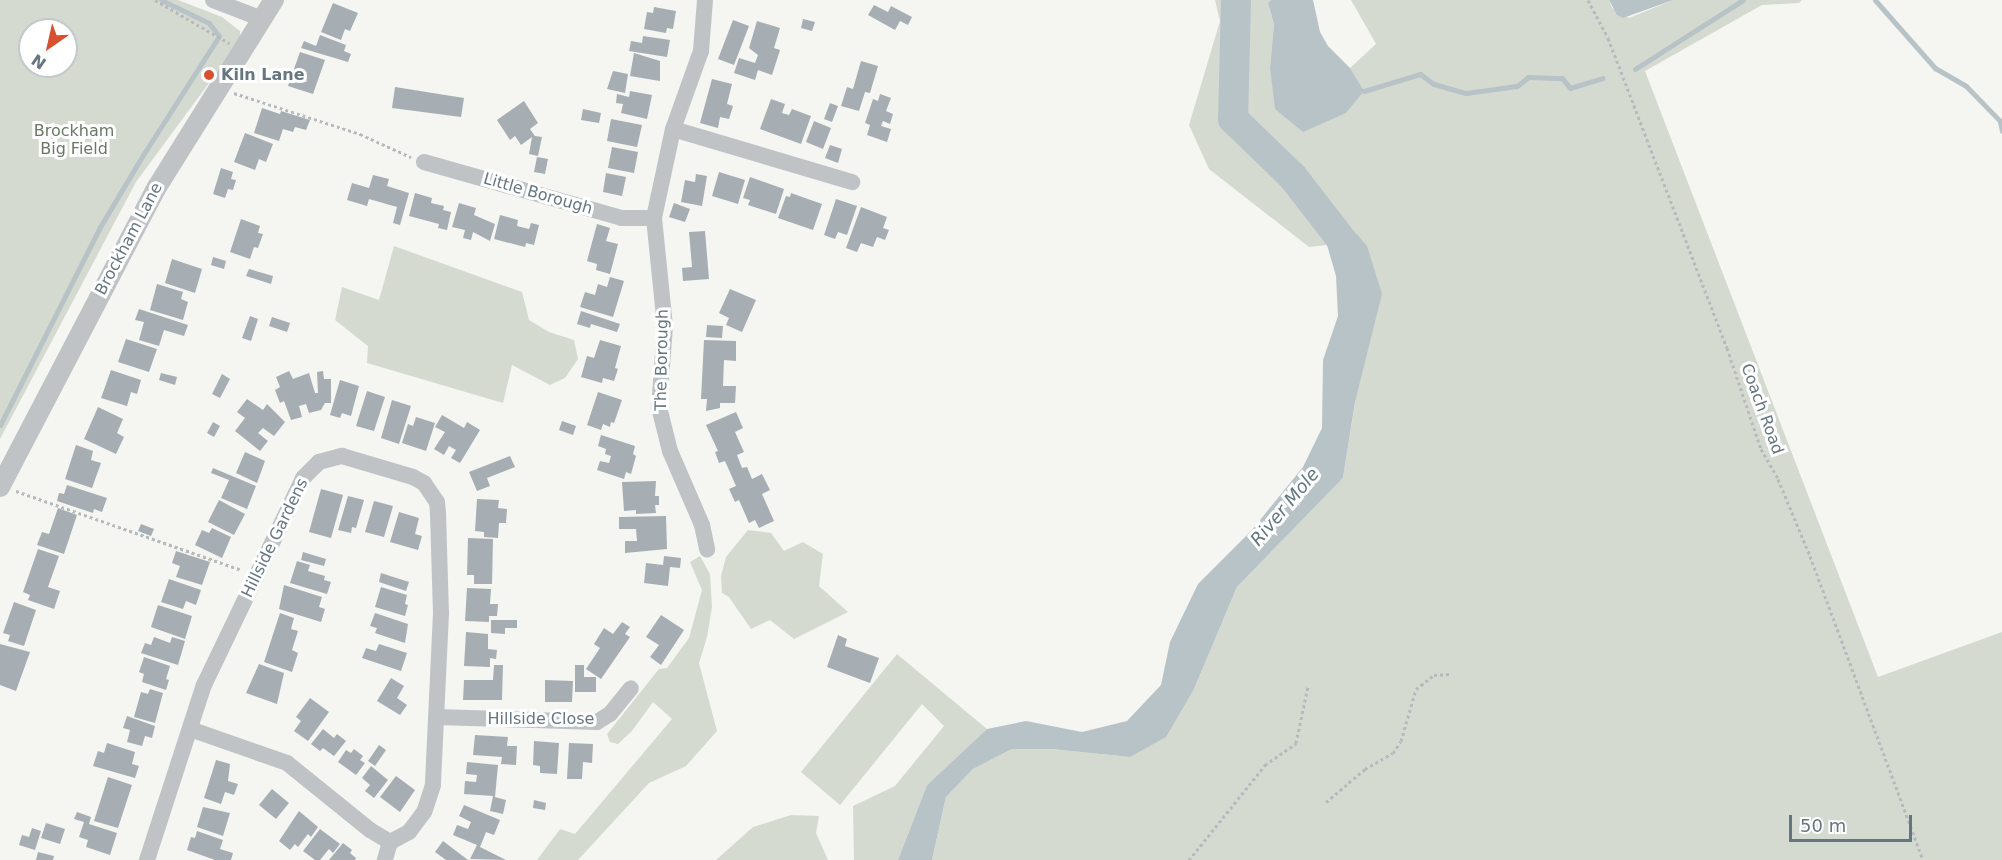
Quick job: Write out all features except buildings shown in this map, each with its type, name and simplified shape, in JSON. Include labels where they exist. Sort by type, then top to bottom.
[{"type":"street","points":[[213,0],[262,19]]},
{"type":"street","name":"Brockham Lane","points":[[0,486],[156,187],[274,0]]},
{"type":"street","name":"The Borough","points":[[705,0],[701,51],[673,129],[654,218],[665,326],[659,407],[670,451],[702,525],[707,549]]},
{"type":"street","points":[[673,129],[852,182]]},
{"type":"street","name":"Little Borough","points":[[424,162],[622,218],[654,218]]},
{"type":"street","name":"Hillside Gardens","points":[[147,860],[204,685],[303,478],[319,462],[342,456],[412,477],[424,483],[437,502],[441,612],[433,785],[424,812],[409,832],[390,842]]},
{"type":"street","name":"Hillside Close","points":[[437,717],[597,722],[610,714],[631,688]]},
{"type":"street","points":[[190,729],[286,763],[370,830],[390,842],[385,860]]},
{"type":"path","points":[[155,0],[224,40]]},
{"type":"path","name":"Coach Road","points":[[1588,0],[1608,38],[1727,348],[1761,450],[1778,479],[1810,556],[1923,860]]},
{"type":"path","points":[[220,88],[360,134],[424,162]]},
{"type":"path","points":[[0,486],[258,575]]},
{"type":"path","points":[[1326,802],[1365,769],[1393,753],[1401,741],[1416,689],[1434,675],[1450,674]]},
{"type":"path","points":[[1189,860],[1264,765],[1296,743],[1308,686]]},
{"type":"green space","name":"Brockham Big Field","points":[[0,0],[178,0],[222,17],[240,31],[240,41],[136,182],[0,439]]},
{"type":"green space","points":[[1215,0],[1271,0],[1268,3],[1274,24],[1270,67],[1364,92],[1350,68],[1376,44],[1351,0],[1609,0],[1612,8],[1629,18],[1673,0],[1802,0],[1799,3],[1762,5],[1645,71],[1878,677],[2002,632],[2002,860],[932,860],[946,797],[973,769],[1012,749],[1051,749],[1130,757],[1194,689],[1237,587],[1343,478],[1355,403],[1357,234],[1327,245],[1309,247],[1209,169],[1189,125],[1220,21]]},
{"type":"green space","points":[[394,246],[522,292],[529,320],[549,332],[574,340],[578,359],[565,378],[550,385],[512,365],[503,403],[367,363],[368,346],[335,320],[342,287],[379,300]]},
{"type":"green space","points":[[748,530],[771,533],[784,551],[803,542],[823,554],[819,586],[848,612],[794,639],[770,620],[751,629],[729,597],[722,593],[721,576],[726,557]]},
{"type":"green space","points":[[700,556],[710,574],[712,607],[707,637],[699,663],[717,731],[686,766],[649,783],[578,860],[537,860],[560,829],[575,834],[672,719],[653,702],[632,731],[618,744],[610,742],[607,734],[659,669],[667,668],[689,638],[702,590],[690,562]]},
{"type":"green space","points":[[897,654],[987,729],[927,785],[898,860],[854,860],[853,806],[895,786],[944,726],[922,704],[840,805],[801,772]]},
{"type":"green space","points":[[791,815],[819,816],[816,833],[828,860],[716,860],[753,827]]},
{"type":"water","points":[[1271,0],[1313,0],[1320,32],[1328,46],[1350,68],[1364,91],[1346,113],[1303,132],[1275,109],[1270,67],[1274,24],[1268,3]]},
{"type":"water","points":[[1609,0],[1673,0],[1623,18],[1617,15]]},
{"type":"water","points":[[1357,234],[1367,246],[1382,294],[1355,402],[1343,478],[1237,587],[1194,689],[1166,737],[1130,757],[1051,749],[1012,749],[973,769],[946,797],[932,860],[898,860],[927,785],[987,729],[1026,721],[1082,732],[1127,721],[1161,685],[1170,642],[1198,584],[1252,530],[1303,467],[1322,428],[1323,360],[1338,316],[1336,276],[1327,245]]},
{"type":"waterway","points":[[0,425],[100,227],[219,36],[209,23],[161,0]]},
{"type":"waterway","name":"River Mole","points":[[1236,0],[1233,119],[1293,177],[1348,248],[1356,276]]},
{"type":"waterway","points":[[1635,69],[1743,0]]},
{"type":"waterway","points":[[1875,0],[1935,68],[1966,86],[2000,121],[2002,131]]},
{"type":"waterway","points":[[1364,91],[1420,74],[1434,84],[1466,93],[1517,86],[1528,77],[1562,78],[1570,88],[1603,78]]},
{"type":"place","name":"Kiln Lane","points":[[209,75]]}]
